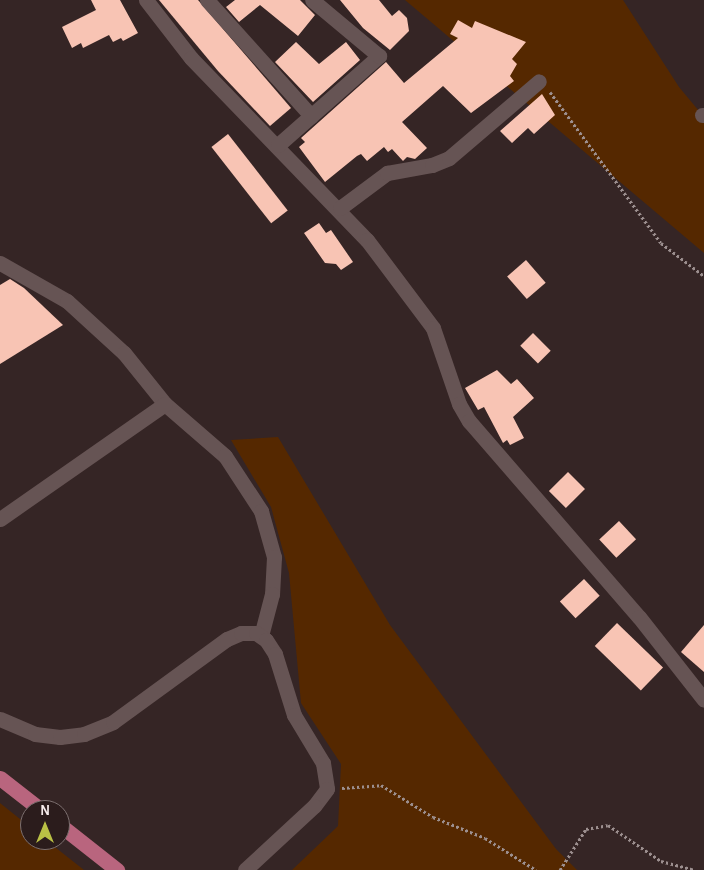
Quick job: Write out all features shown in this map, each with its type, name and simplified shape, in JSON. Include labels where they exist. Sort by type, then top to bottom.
[{"type":"main road","points":[[0,778],[28,800]]},
{"type":"main road","points":[[70,833],[117,870]]},
{"type":"street","points":[[146,0],[191,58],[340,208],[433,328],[459,404],[469,422],[699,680],[704,700]]},
{"type":"street","points":[[207,0],[311,116]]},
{"type":"street","points":[[278,145],[379,56],[312,0]]},
{"type":"street","points":[[340,208],[387,173],[432,165],[449,158],[539,81]]},
{"type":"street","points":[[0,263],[67,301],[124,353],[165,404],[225,456],[261,511],[274,557],[272,594],[261,636]]},
{"type":"street","points":[[0,519],[165,404]]},
{"type":"street","points":[[0,719],[36,734],[60,737],[84,734],[113,722],[227,639],[242,633],[261,636],[275,654],[294,715],[323,763],[327,789],[314,806],[245,870]]},
{"type":"path","points":[[539,81],[661,243],[704,276]]},
{"type":"path","points":[[327,789],[382,785],[433,817],[485,838],[536,870]]},
{"type":"path","points":[[560,870],[586,829],[608,825],[661,861],[694,870]]},
{"type":"shaded area","points":[[405,0],[623,0],[679,87],[704,117],[704,253]]},
{"type":"shaded area","points":[[278,437],[390,625],[556,849],[577,870],[292,870],[338,826],[341,764],[301,703],[289,573],[271,507],[231,440]]},
{"type":"shaded area","points":[[0,803],[20,819],[20,850],[59,850],[84,870],[0,870]]},
{"type":"building","points":[[91,0],[120,0],[138,33],[123,41],[121,38],[113,42],[109,35],[83,48],[81,43],[72,48],[62,27],[96,10]]},
{"type":"building","points":[[159,0],[198,0],[291,108],[270,126],[218,71]]},
{"type":"building","points":[[235,0],[300,0],[315,15],[298,36],[260,5],[239,22],[226,7]]},
{"type":"building","points":[[340,0],[379,0],[392,16],[399,10],[407,18],[409,31],[390,50],[363,28]]},
{"type":"building","points":[[458,20],[472,28],[475,21],[526,42],[512,59],[517,64],[510,76],[514,81],[471,113],[443,86],[402,122],[427,148],[415,159],[407,157],[403,161],[392,149],[388,152],[384,147],[367,161],[361,154],[357,156],[325,182],[299,147],[305,142],[301,138],[386,62],[404,83],[458,38],[450,34]]},
{"type":"building","points":[[296,42],[319,64],[346,42],[360,60],[313,102],[275,62]]},
{"type":"building","points":[[542,94],[555,115],[534,134],[528,128],[512,143],[500,131]]},
{"type":"building","points":[[228,134],[288,210],[271,223],[211,147]]},
{"type":"building","points":[[319,223],[326,233],[331,230],[353,262],[341,270],[336,264],[325,263],[304,233]]},
{"type":"building","points":[[526,260],[546,283],[527,299],[507,276]]},
{"type":"building","points":[[10,279],[24,288],[63,325],[0,364],[0,285]]},
{"type":"building","points":[[533,333],[551,351],[538,363],[520,346]]},
{"type":"building","points":[[497,370],[511,384],[517,379],[534,398],[513,417],[524,438],[510,445],[507,440],[503,443],[484,407],[478,410],[465,388]]},
{"type":"building","points":[[568,472],[585,489],[566,508],[549,491]]},
{"type":"building","points":[[619,521],[636,539],[616,558],[599,539]]},
{"type":"building","points":[[584,579],[600,596],[576,618],[560,602]]},
{"type":"building","points":[[617,623],[663,667],[641,690],[595,646]]},
{"type":"building","points":[[704,625],[704,672],[681,652]]}]
